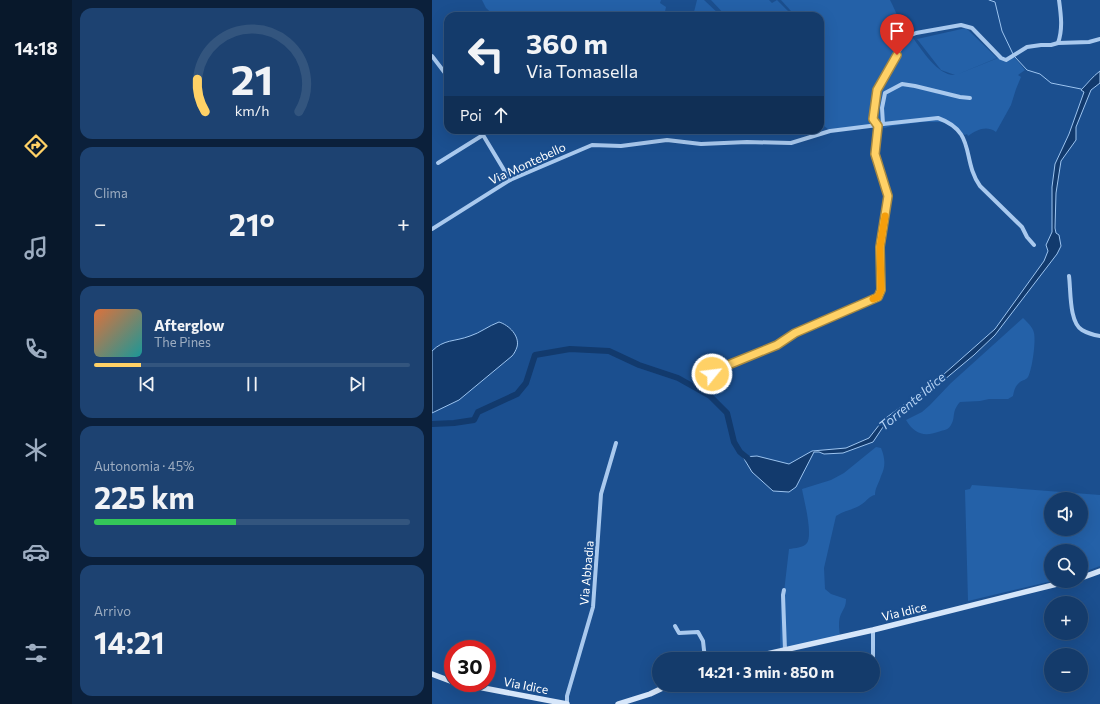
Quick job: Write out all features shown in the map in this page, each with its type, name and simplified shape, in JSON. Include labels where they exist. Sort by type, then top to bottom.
[{"type":"main road","points":[[1088,575],[1100,571]]},
{"type":"main road","name":"Via Idice","points":[[776,652],[873,630],[1044,587]]},
{"type":"main road","points":[[432,674],[444,679]]},
{"type":"main road","name":"Via Idice","points":[[496,690],[567,704]]},
{"type":"main road","points":[[618,704],[654,692]]},
{"type":"street","points":[[1058,43],[1061,26],[1059,0]]},
{"type":"street","points":[[881,125],[873,119],[877,90],[903,43],[909,36],[916,33],[962,25],[972,28],[1001,58],[1006,60],[1021,49],[1027,47],[1058,43],[1089,42],[1100,39]]},
{"type":"street","points":[[432,56],[444,72]]},
{"type":"street","points":[[712,374],[728,365],[777,345],[795,333],[878,297],[881,290],[880,247],[888,196],[875,154],[881,125],[885,93],[902,84],[970,98]]},
{"type":"street","name":"Via Montebello","points":[[824,133],[938,118],[946,121],[960,133],[966,142],[971,169],[975,179],[980,186],[1022,227],[1027,237],[1034,245]]},
{"type":"street","name":"Via Montebello","points":[[432,229],[510,180],[592,145],[621,146],[667,140],[701,144],[747,142],[791,143],[820,134]]},
{"type":"street","points":[[438,163],[483,136],[510,180]]},
{"type":"street","points":[[1069,276],[1072,317],[1076,325],[1083,331],[1100,336]]},
{"type":"street","name":"Via Abbadia","points":[[567,704],[567,696],[594,607],[601,494],[616,443]]},
{"type":"street","points":[[784,590],[785,650]]},
{"type":"street","points":[[675,626],[679,633],[698,632],[703,641],[704,652]]},
{"type":"street","points":[[872,652],[873,630]]},
{"type":"shaded area","points":[[482,0],[661,0],[660,3],[666,7],[665,12],[490,12],[486,8]]},
{"type":"shaded area","points":[[697,0],[704,0],[717,12],[694,12]]},
{"type":"shaded area","points":[[711,0],[769,0],[772,3],[777,0],[789,12],[722,12]]},
{"type":"shaded area","points":[[781,0],[890,0],[902,25],[911,39],[913,38],[931,61],[940,69],[917,39],[966,28],[997,58],[956,75],[1003,56],[1005,59],[1014,57],[1025,70],[1018,75],[1021,77],[1011,105],[996,132],[989,129],[982,129],[968,136],[967,134],[965,135],[943,122],[922,122],[885,128],[872,126],[832,132],[824,126],[824,12],[790,12]]},
{"type":"shaded area","points":[[1023,318],[1030,325],[1033,331],[1033,356],[1028,377],[1017,385],[1013,396],[1008,399],[960,402],[957,406],[951,425],[944,430],[935,433],[925,434],[917,432],[909,425],[906,420],[922,412],[951,383]]},
{"type":"shaded area","points":[[876,447],[881,448],[884,469],[876,488],[875,495],[871,496],[859,506],[836,516],[824,568],[825,589],[831,594],[846,599],[839,619],[840,636],[780,650],[781,597],[784,592],[789,549],[803,546],[809,539],[809,525],[802,489],[831,480],[844,473]]},
{"type":"shaded area","points":[[972,485],[1062,492],[1044,492],[1044,536],[1088,536],[1088,494],[1100,495],[1100,566],[1088,570],[1088,544],[1044,544],[1044,583],[968,601],[965,490],[970,489]]},
{"type":"water","points":[[1100,71],[1100,83],[1091,90],[1076,127],[1076,140],[1061,161],[1056,193],[1055,228],[1056,233],[1059,235],[1061,246],[1057,254],[995,335],[938,385],[916,399],[885,424],[873,442],[843,453],[824,454],[814,452],[796,487],[789,492],[773,491],[752,472],[743,457],[757,456],[789,464],[812,451],[846,448],[869,438],[883,420],[935,382],[995,329],[1044,261],[1048,251],[1046,245],[1052,232],[1052,187],[1055,164],[1069,134],[1084,92],[1081,90]]},
{"type":"water","points":[[499,322],[510,328],[517,339],[517,347],[512,356],[459,400],[432,413],[432,351],[441,344],[474,335]]},
{"type":"waterway","points":[[989,0],[995,2],[1002,31],[1013,54]]},
{"type":"waterway","points":[[1015,57],[1027,70],[1040,74],[1051,83],[1081,89]]},
{"type":"waterway","name":"Torrente Idice","points":[[432,424],[474,420],[478,412],[517,394],[526,383],[535,355],[570,349],[609,351],[639,365],[678,378],[710,396],[727,413],[734,442],[740,452],[751,461]]},
{"type":"slow traffic","points":[[873,299],[878,297],[881,290],[880,247],[885,216]]},
{"type":"route","points":[[712,374],[728,365],[777,345],[795,333],[878,297],[881,290],[880,247],[888,196],[875,154],[878,126],[873,119],[877,90],[897,55]]}]
